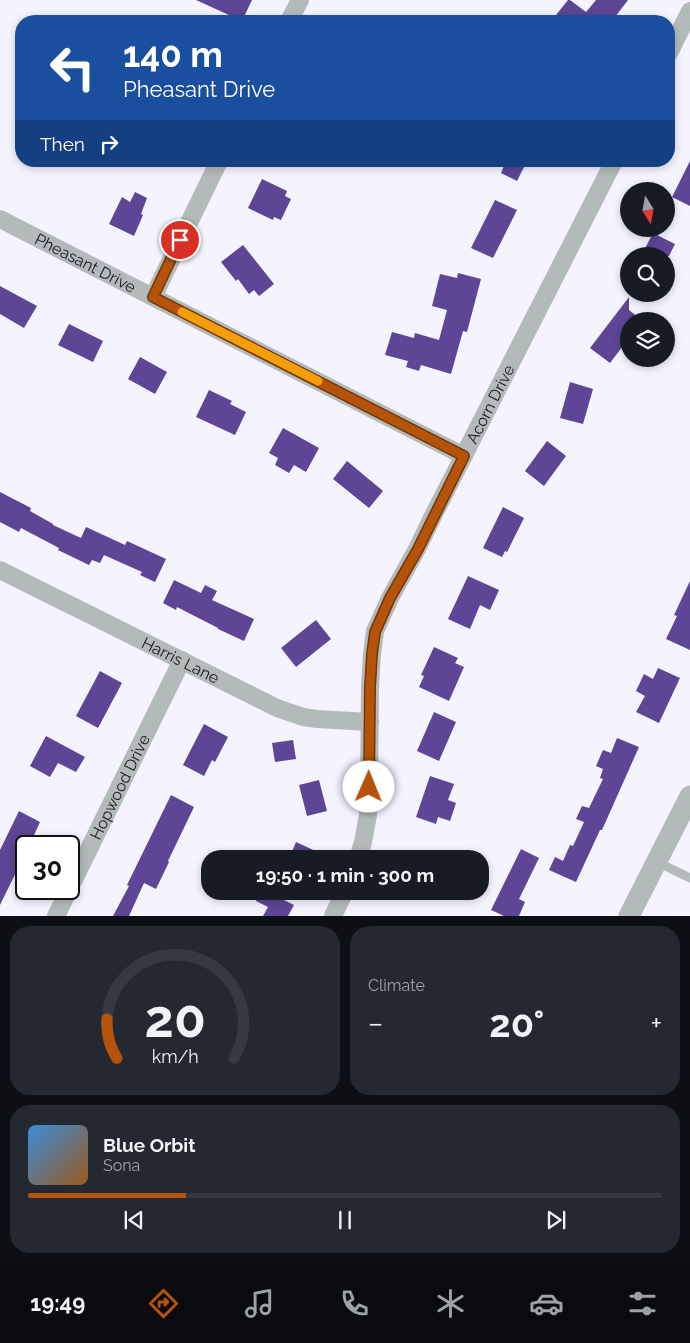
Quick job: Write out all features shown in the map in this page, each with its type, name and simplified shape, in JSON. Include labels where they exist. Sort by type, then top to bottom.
[{"type":"street","points":[[292,15],[300,0]]},
{"type":"street","points":[[675,41],[690,10]]},
{"type":"street","points":[[153,297],[215,167]]},
{"type":"street","name":"Acorn Drive","points":[[361,850],[368,815],[372,654],[375,632],[390,598],[418,549],[611,167]]},
{"type":"street","name":"Pheasant Drive","points":[[0,220],[464,456]]},
{"type":"street","name":"Harris Lane","points":[[0,570],[276,708],[303,718],[370,722]]},
{"type":"street","name":"Hopwood Drive","points":[[56,916],[182,660]]},
{"type":"street","points":[[629,916],[690,796]]},
{"type":"street","points":[[333,916],[340,900]]},
{"type":"lane","points":[[656,862],[690,878]]},
{"type":"building","points":[[196,0],[252,0],[245,15],[229,15]]},
{"type":"building","points":[[568,0],[586,12],[596,0],[628,0],[617,15],[556,15]]},
{"type":"building","points":[[690,161],[690,206],[675,198],[675,191]]},
{"type":"building","points":[[504,167],[524,167],[517,181],[501,173]]},
{"type":"building","points":[[262,179],[287,191],[285,196],[291,199],[281,220],[274,217],[273,220],[248,208]]},
{"type":"building","points":[[135,192],[147,198],[141,214],[143,215],[134,236],[109,224],[122,197],[130,202]]},
{"type":"building","points":[[495,200],[517,210],[493,258],[471,248]]},
{"type":"building","points":[[650,238],[663,238],[675,244],[674,247],[646,247]]},
{"type":"building","points":[[243,245],[274,284],[259,296],[254,290],[249,294],[238,279],[236,281],[221,262]]},
{"type":"building","points":[[458,273],[481,279],[467,332],[463,331],[451,374],[421,365],[419,371],[406,367],[408,361],[385,355],[392,332],[414,338],[415,333],[439,340],[447,310],[432,306],[440,274],[457,278]]},
{"type":"building","points":[[0,286],[37,306],[24,328],[0,314]]},
{"type":"building","points":[[625,302],[629,302],[629,310],[632,312],[620,312],[620,350],[610,363],[590,348]]},
{"type":"building","points":[[69,324],[103,341],[93,362],[58,345]]},
{"type":"building","points":[[140,357],[167,372],[155,394],[128,379]]},
{"type":"building","points":[[570,382],[593,389],[583,424],[560,418]]},
{"type":"building","points":[[209,390],[232,401],[230,404],[246,412],[235,435],[196,417]]},
{"type":"building","points":[[283,428],[319,448],[306,472],[294,465],[289,473],[275,465],[278,458],[269,453]]},
{"type":"building","points":[[547,441],[566,456],[544,486],[525,471]]},
{"type":"building","points":[[347,461],[383,491],[369,508],[333,479]]},
{"type":"building","points":[[0,492],[31,508],[30,511],[53,525],[81,538],[86,527],[125,545],[127,541],[166,559],[155,582],[140,575],[142,572],[104,555],[100,563],[92,560],[89,565],[58,550],[59,548],[21,528],[19,532],[0,522]]},
{"type":"building","points":[[503,507],[524,518],[507,552],[505,551],[502,557],[483,548]]},
{"type":"building","points":[[468,576],[499,590],[490,610],[480,605],[470,629],[448,619]]},
{"type":"building","points":[[174,580],[201,593],[205,585],[217,591],[212,600],[254,619],[244,641],[177,607],[176,610],[163,603]]},
{"type":"building","points":[[690,581],[690,650],[666,639],[677,616],[674,615]]},
{"type":"building","points":[[316,620],[331,639],[296,667],[281,648]]},
{"type":"building","points":[[434,647],[458,658],[455,663],[464,667],[449,701],[419,687],[424,676],[421,675]]},
{"type":"building","points":[[658,668],[680,678],[659,723],[636,712],[645,696],[636,691],[644,674],[653,679]]},
{"type":"building","points":[[100,671],[122,683],[98,728],[76,716]]},
{"type":"building","points":[[434,712],[456,722],[439,761],[417,751]]},
{"type":"building","points":[[204,724],[228,737],[215,762],[212,760],[204,776],[183,765]]},
{"type":"building","points":[[46,736],[85,757],[76,772],[58,763],[50,777],[30,766]]},
{"type":"building","points":[[617,738],[639,747],[602,830],[600,830],[576,882],[549,870],[555,857],[563,861],[570,845],[573,846],[584,822],[576,819],[582,806],[589,808],[603,779],[600,778],[603,769],[596,766],[603,750],[611,753]]},
{"type":"building","points":[[293,740],[296,759],[275,762],[272,743]]},
{"type":"building","points":[[430,776],[454,784],[448,800],[456,803],[450,821],[438,817],[436,824],[416,817]]},
{"type":"building","points":[[319,780],[327,811],[307,816],[299,785]]},
{"type":"building","points":[[171,795],[194,807],[169,862],[156,889],[144,883],[129,916],[113,916],[129,886],[127,885]]},
{"type":"building","points":[[19,811],[40,822],[34,835],[15,835],[15,874],[0,905],[0,850]]},
{"type":"building","points":[[296,842],[313,850],[293,850]]},
{"type":"building","points":[[521,849],[539,858],[519,899],[525,902],[519,916],[504,916],[491,910]]},
{"type":"building","points":[[284,900],[294,905],[288,916],[263,916],[268,907],[256,901]]},
{"type":"slow traffic","points":[[182,312],[318,381]]},
{"type":"route","points":[[180,240],[153,297],[464,456],[418,549],[390,598],[375,632],[370,687],[369,787]]}]
